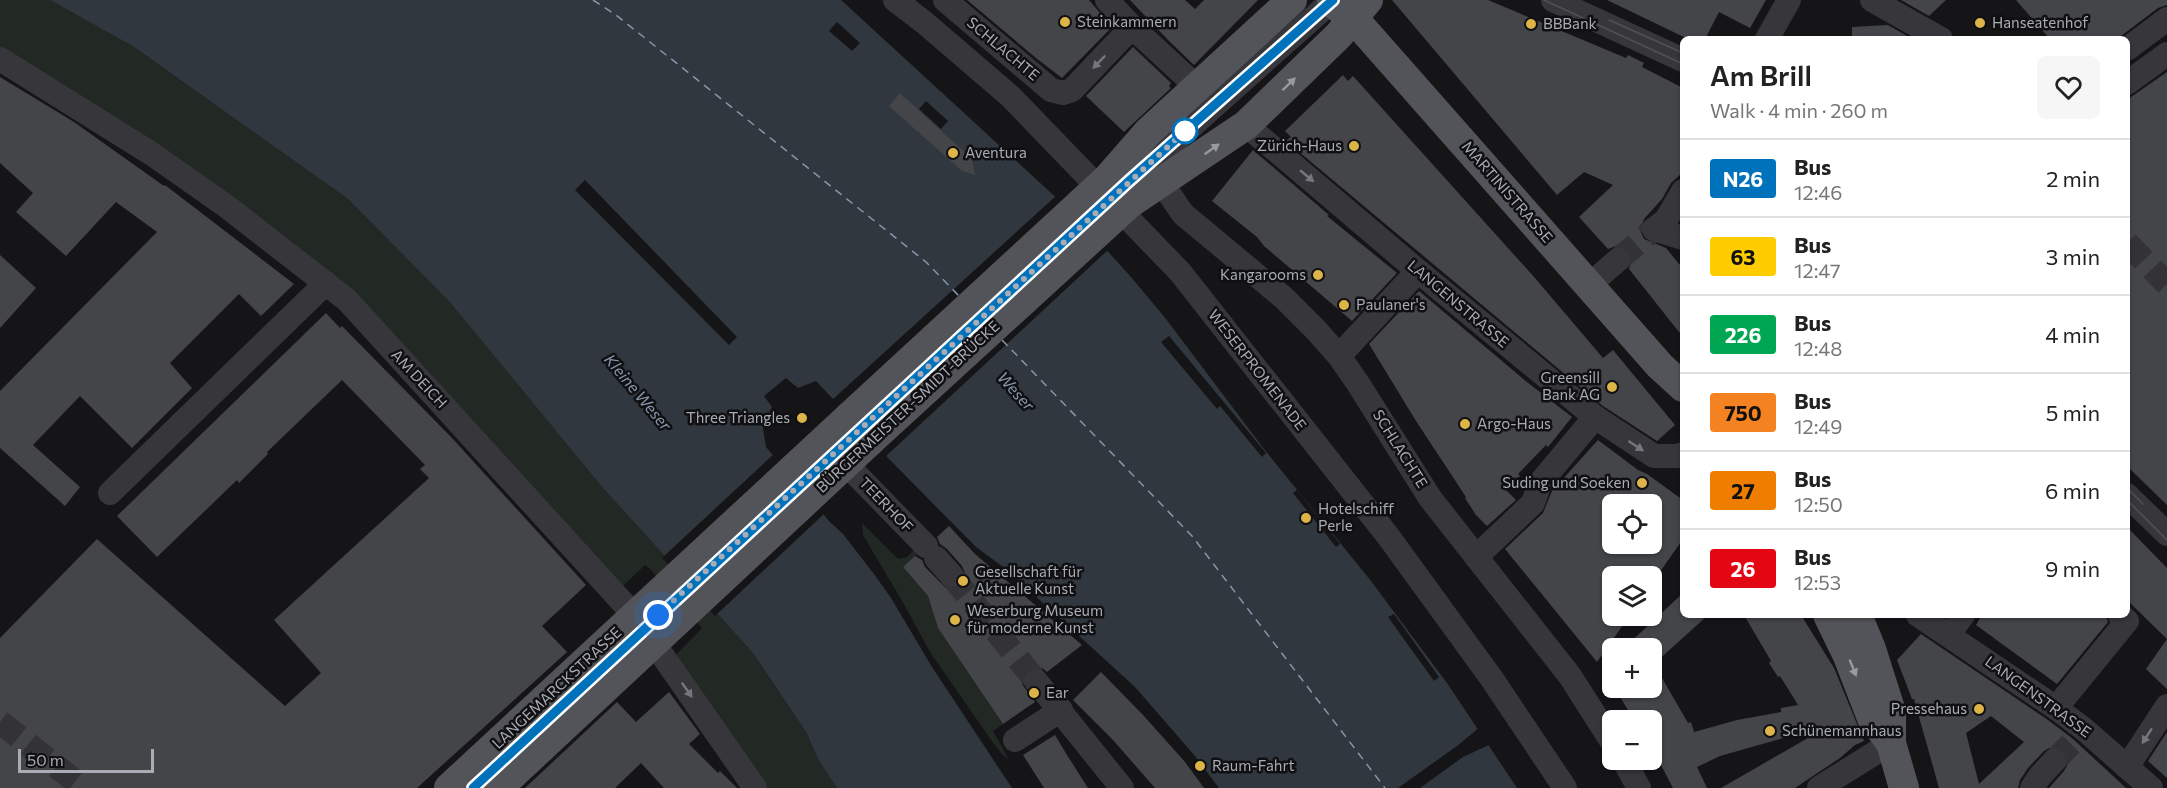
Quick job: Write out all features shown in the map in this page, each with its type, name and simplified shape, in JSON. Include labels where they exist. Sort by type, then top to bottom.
[{"type":"main road","points":[[1118,191],[1148,132],[1292,0]]},
{"type":"main road","points":[[1118,191],[1161,182],[1246,125],[1345,3]]},
{"type":"main road","name":"MARTINISTRASSE","points":[[1345,3],[1660,366],[1680,384]]},
{"type":"main road","name":"BÜRGERMEISTER-SMIDT-BRÜCKE","points":[[675,599],[1118,191]]},
{"type":"main road","name":"MARTINISTRASSE","points":[[1660,366],[1680,399]]},
{"type":"main road","name":"BÜRGERMEISTER-SMIDT-BRÜCKE","points":[[802,483],[846,464],[860,429]]},
{"type":"main road","name":"LANGEMARCKSTRASSE","points":[[498,788],[644,629],[675,599]]},
{"type":"main road","points":[[1844,618],[1872,718],[1891,743],[1904,788]]},
{"type":"main road","name":"LANGEMARCKSTRASSE","points":[[449,788],[644,629]]},
{"type":"street","name":"WESERPROMENADE","points":[[895,0],[1011,97],[1180,272],[1388,536],[1492,679],[1565,788]]},
{"type":"street","name":"SCHLACHTE","points":[[945,0],[1051,90],[1063,93],[1072,90],[1132,27]]},
{"type":"street","points":[[1107,0],[1132,27],[1196,86]]},
{"type":"street","points":[[1553,0],[1680,59]]},
{"type":"street","points":[[1769,36],[1789,0]]},
{"type":"street","points":[[1872,0],[1936,36]]},
{"type":"street","points":[[1118,191],[1345,3]]},
{"type":"street","points":[[2130,47],[2167,19]]},
{"type":"street","points":[[2130,81],[2167,54]]},
{"type":"street","name":"AM DEICH","points":[[0,59],[161,161],[226,206],[326,283],[355,309],[644,629],[755,788]]},
{"type":"street","name":"LANGENSTRASSE","points":[[1246,125],[1595,417],[1653,456],[1680,455]]},
{"type":"street","name":"SCHLACHTE","points":[[1161,182],[1183,214],[1284,298],[1315,328],[1339,357],[1430,498],[1570,675],[1602,726]]},
{"type":"street","points":[[1680,196],[1666,220],[1654,229],[1680,237]]},
{"type":"street","points":[[1589,285],[1618,260]]},
{"type":"street","points":[[1339,357],[1418,271]]},
{"type":"street","points":[[110,493],[326,283]]},
{"type":"street","points":[[1476,557],[1533,503],[1540,483],[1595,417]]},
{"type":"street","name":"TEERHOF","points":[[846,464],[938,560]]},
{"type":"street","points":[[2130,498],[2167,534]]},
{"type":"street","name":"LANGENSTRASSE","points":[[1923,618],[2056,708],[2080,735],[2127,766],[2151,788]]},
{"type":"street","points":[[1949,634],[1961,618]]},
{"type":"street","points":[[2056,708],[2124,618]]},
{"type":"street","points":[[473,788],[644,629]]},
{"type":"street","points":[[1036,681],[1122,788]]},
{"type":"street","points":[[2127,766],[2167,706]]},
{"type":"street","points":[[1015,740],[1061,710]]},
{"type":"street","points":[[1831,785],[1891,743]]},
{"type":"street","points":[[2032,788],[2054,761]]},
{"type":"street","points":[[1629,770],[1639,788]]},
{"type":"shaded area","points":[[0,0],[50,0],[134,47],[348,199],[450,301],[602,487],[753,653],[806,732],[819,761],[837,788],[767,788],[676,655],[702,628],[650,569],[645,565],[621,588],[352,294],[0,48]]},
{"type":"shaded area","points":[[862,523],[898,559],[907,557],[915,549],[919,553],[903,567],[928,596],[938,628],[1003,724],[993,731],[1009,760],[991,740],[930,652],[863,535]]},
{"type":"water","points":[[50,0],[841,0],[1074,214],[1131,277],[1166,319],[1264,449],[1371,581],[1447,683],[1517,788],[1219,788],[1195,756],[1135,687],[1006,569],[976,547],[816,381],[798,388],[786,378],[764,396],[772,407],[763,428],[766,447],[829,521],[843,534],[874,574],[1012,788],[837,788],[819,761],[806,732],[753,653],[602,487],[450,302],[348,199],[134,47]]},
{"type":"pier","points":[[837,22],[860,43],[852,51],[829,31]]},
{"type":"pier","points":[[926,101],[948,121],[941,129],[919,109]]},
{"type":"pier","points":[[585,180],[737,337],[729,345],[575,190]]},
{"type":"pier","points":[[1057,195],[1109,249],[884,458],[831,401]]},
{"type":"pier","points":[[1169,336],[1266,453],[1262,457],[1220,406],[1217,409],[1161,342]]},
{"type":"pier","points":[[776,452],[826,512],[715,616],[662,558]]},
{"type":"pier","points":[[1297,490],[1340,544],[1336,547],[1293,493]]},
{"type":"pier","points":[[1394,614],[1439,677],[1434,681],[1388,617]]},
{"type":"pier","points":[[1480,727],[1491,744],[1463,757],[1420,788],[1398,788],[1457,746]]},
{"type":"building","points":[[967,0],[1089,0],[1112,27],[1062,78]]},
{"type":"building","points":[[1130,0],[1185,0],[1195,9],[1204,0],[1258,0],[1194,65]]},
{"type":"building","points":[[1392,0],[1488,0],[1626,58],[1628,55],[1644,63],[1642,67],[1680,86],[1680,175],[1644,219],[1640,230],[1644,239],[1666,248],[1680,264],[1680,333],[1629,269],[1632,258],[1628,250],[1622,246],[1608,249],[1579,217],[1613,185],[1584,172],[1557,195]]},
{"type":"building","points":[[1607,0],[1766,0],[1750,28],[1719,12],[1707,36],[1682,36]]},
{"type":"building","points":[[1901,0],[1946,0],[1929,16]]},
{"type":"building","points":[[2016,0],[2167,0],[2167,5],[2158,8],[2121,36],[2047,36]]},
{"type":"building","points":[[1888,25],[1907,36],[1852,36],[1852,27]]},
{"type":"building","points":[[1133,47],[1171,83],[1169,86],[1171,88],[1124,132],[1086,96]]},
{"type":"building","points":[[2167,72],[2167,505],[2130,469],[2131,97]]},
{"type":"building","points":[[1343,75],[1348,81],[1353,76],[1535,278],[1603,358],[1613,350],[1675,425],[1657,441],[1603,406],[1286,141],[1291,137],[1285,131]]},
{"type":"building","points":[[0,77],[74,122],[165,185],[294,284],[261,316],[239,294],[170,363],[192,388],[132,448],[80,396],[33,445],[80,487],[65,506],[0,448],[0,391],[157,232],[116,202],[66,256],[16,212],[33,193],[0,163]]},
{"type":"building","name":"Aventura","points":[[900,93],[972,159],[975,175],[962,171],[889,106]]},
{"type":"building","points":[[1253,150],[1329,215],[1327,216],[1397,273],[1352,321],[1264,246],[1257,237],[1212,201]]},
{"type":"building","points":[[0,255],[36,288],[0,328]]},
{"type":"building","points":[[1419,291],[1572,417],[1548,447],[1546,445],[1518,474],[1520,476],[1506,490],[1516,500],[1487,526],[1476,515],[1369,344]]},
{"type":"building","points":[[326,313],[340,328],[342,326],[452,438],[586,585],[542,626],[567,652],[417,788],[0,788],[0,638],[97,539],[285,706],[321,673],[274,620],[429,478],[420,469],[425,465],[342,380],[267,452],[268,454],[239,483],[237,480],[157,557],[117,516]]},
{"type":"building","points":[[1598,440],[1680,498],[1680,543],[1662,569],[1662,566],[1602,566],[1602,626],[1622,626],[1614,638],[1602,638],[1602,655],[1597,662],[1505,549],[1543,513],[1552,491]]},
{"type":"building","points":[[949,526],[975,554],[1082,645],[1047,672],[1042,668],[1034,667],[1027,670],[1022,684],[1035,702],[1003,724],[938,628],[928,596],[903,567],[915,556],[922,560],[925,567],[946,588],[954,589],[961,585],[965,579],[962,566],[940,544],[937,537]]},
{"type":"building","points":[[2130,530],[2167,568],[2167,639],[2130,603]]},
{"type":"building","points":[[1680,596],[1680,618],[1705,618],[1662,657],[1662,638],[1635,638],[1648,626],[1662,626],[1662,613]]},
{"type":"building","points":[[1746,618],[1803,618],[1834,668],[1864,741],[1795,788],[1721,788],[1820,731],[1819,728],[1720,756],[1697,767],[1707,788],[1673,788],[1662,767],[1662,710],[1628,710],[1621,698],[1662,698],[1662,678],[1688,723],[1691,722],[1694,732],[1737,720],[1781,712],[1781,708],[1798,705],[1769,663],[1771,661]]},
{"type":"building","points":[[1980,618],[2107,618],[2108,622],[2057,684],[1976,625]]},
{"type":"building","name":"Pressehaus","points":[[1921,634],[2048,720],[2073,739],[2126,788],[2049,788],[2068,764],[2064,751],[2057,747],[2044,751],[2028,768],[2018,788],[1939,788],[1914,699],[1912,699],[1897,660]],"holes":[[[1991,716],[2024,742],[1979,784],[1966,733]]]},
{"type":"building","points":[[2167,639],[2167,689],[2146,669]]},
{"type":"building","points":[[1101,672],[1185,762],[1204,788],[1155,788],[1113,740],[1073,700]]},
{"type":"building","points":[[669,692],[700,734],[689,744],[737,788],[664,788],[641,763],[615,788],[525,788],[617,702],[636,722]]},
{"type":"building","points":[[2167,732],[2167,778],[2148,761]]},
{"type":"building","points":[[1055,735],[1088,788],[1044,788],[1023,755]]},
{"type":"ferry route","points":[[593,0],[616,15],[926,262],[959,296]]},
{"type":"ferry route","points":[[1002,340],[1192,536],[1385,788]]},
{"type":"tunnel","points":[[1618,260],[1654,229]]},
{"type":"tunnel","points":[[2130,246],[2167,284]]},
{"type":"tunnel","points":[[951,575],[1036,681]]},
{"type":"tunnel","points":[[0,722],[84,788]]},
{"type":"tunnel","points":[[2054,761],[2075,740]]},
{"type":"tram line","points":[[1171,139],[1324,0]]},
{"type":"tram line","points":[[481,788],[661,618],[1122,194],[1340,0]]},
{"type":"tram line","points":[[1544,0],[1680,63]]},
{"type":"tram line","points":[[1609,20],[1680,52]]},
{"type":"tram line","points":[[2130,491],[2143,504]]},
{"type":"tram line","points":[[2130,503],[2167,540]]},
{"type":"tram line","points":[[467,788],[487,770]]},
{"type":"bus line","name":"N26","points":[[473,788],[1129,181],[1333,0]]},
{"type":"place","name":"Steinkammern","points":[[1065,22]]},
{"type":"place","name":"Hanseatenhof","points":[[1980,23]]},
{"type":"place","name":"BBBank","points":[[1531,24]]},
{"type":"place","name":"Zürich-Haus","points":[[1354,146]]},
{"type":"place","name":"Aventura","points":[[953,153]]},
{"type":"place","name":"Kangarooms","points":[[1318,275]]},
{"type":"place","name":"Paulaner's","points":[[1344,305]]},
{"type":"place","name":"Greensill Bank AG","points":[[1612,387]]},
{"type":"place","name":"Three Triangles","points":[[802,418]]},
{"type":"place","name":"Argo-Haus","points":[[1465,424]]},
{"type":"place","name":"Suding und Soeken","points":[[1642,483]]},
{"type":"place","name":"Hotelschiff Perle","points":[[1306,518]]},
{"type":"place","name":"Gesellschaft für Aktuelle Kunst","points":[[963,581]]},
{"type":"place","name":"Weserburg Museum für moderne Kunst","points":[[955,620]]},
{"type":"place","name":"Ear","points":[[1034,693]]},
{"type":"place","name":"Pressehaus","points":[[1979,709]]},
{"type":"place","name":"Schünemannhaus","points":[[1770,731]]},
{"type":"place","name":"Raum-Fahrt","points":[[1200,766]]},
{"type":"route","points":[[658,615],[1185,131]]},
{"type":"water label","name":"Weser","points":[[1016,391]]},
{"type":"water label","name":"Kleine Weser","points":[[638,392]]}]
